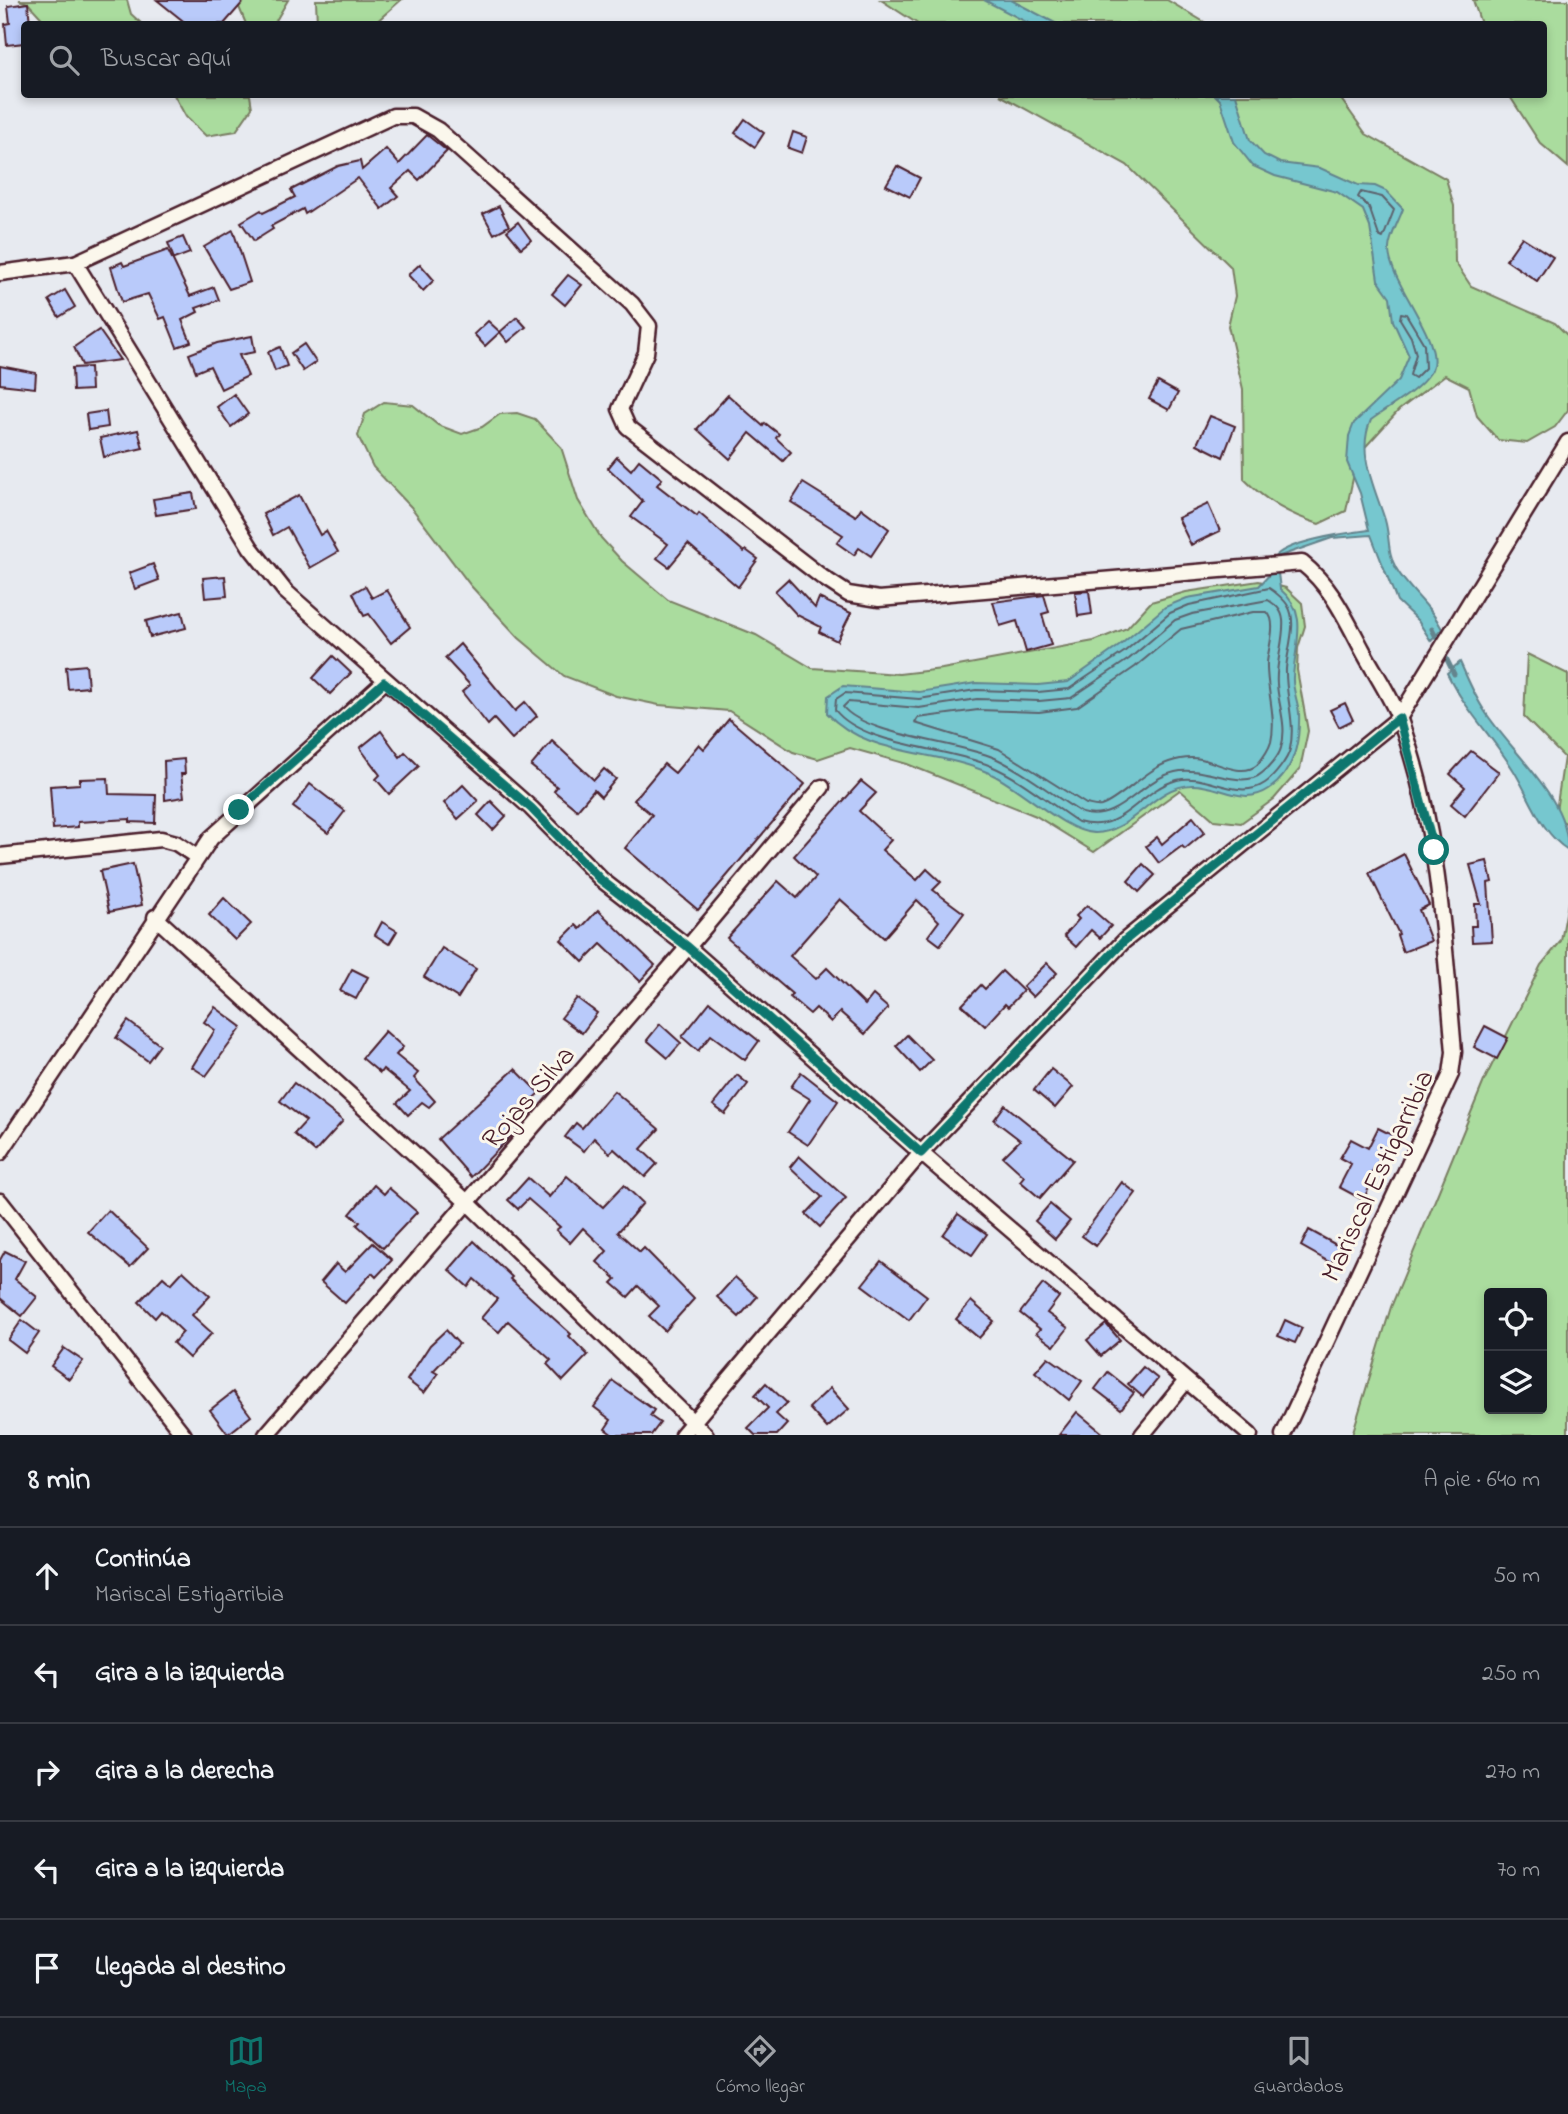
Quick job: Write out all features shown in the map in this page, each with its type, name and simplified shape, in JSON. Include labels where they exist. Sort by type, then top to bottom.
[{"type":"street","name":"Mariscal Estigarribia","points":[[75,263],[393,116],[413,116],[438,130],[632,304],[649,326],[646,353],[620,409],[628,427],[822,577],[848,594],[880,599],[1302,562],[1319,577],[1335,598],[1399,718],[1434,850],[1454,1052],[1451,1074],[1283,1435]]},
{"type":"street","points":[[0,273],[75,263],[251,548],[285,591],[384,682],[531,808],[601,880],[688,947],[921,1153],[1250,1435]]},
{"type":"street","points":[[682,1435],[921,1153],[1124,941],[1399,718],[1568,442]]},
{"type":"street","points":[[0,1153],[155,917],[211,838],[384,682]]},
{"type":"street","name":"Rojas Silva","points":[[266,1435],[688,947],[822,787]]},
{"type":"street","points":[[0,856],[161,839],[176,843],[197,857]]},
{"type":"street","points":[[155,917],[467,1202],[706,1435]]},
{"type":"street","points":[[0,1201],[184,1435]]},
{"type":"street","points":[[1142,1435],[1186,1381]]},
{"type":"green space","points":[[19,0],[127,0],[131,14],[139,21],[44,21],[28,3]]},
{"type":"green space","points":[[236,0],[288,0],[276,21],[245,21]]},
{"type":"green space","points":[[316,0],[401,0],[377,21],[317,21]]},
{"type":"green space","points":[[881,0],[1167,0],[1203,21],[913,21]]},
{"type":"green space","points":[[1473,0],[1568,0],[1568,167],[1540,143],[1511,98],[1547,98],[1547,21],[1480,21]]},
{"type":"green space","points":[[176,98],[250,98],[252,108],[236,131],[206,136],[186,117]]},
{"type":"green space","points":[[1005,98],[1340,98],[1366,134],[1446,179],[1454,206],[1455,262],[1471,286],[1555,323],[1568,336],[1568,410],[1555,427],[1527,443],[1498,440],[1477,416],[1469,387],[1445,375],[1399,410],[1358,455],[1346,511],[1319,524],[1279,506],[1244,479],[1243,389],[1228,326],[1235,296],[1231,267],[1127,165]]},
{"type":"green space","points":[[384,402],[413,405],[438,425],[462,434],[482,427],[500,414],[517,413],[535,419],[561,447],[578,500],[601,538],[622,561],[668,600],[756,635],[812,668],[899,674],[942,669],[1094,641],[1127,628],[1151,602],[1186,592],[1259,581],[1286,588],[1302,603],[1305,626],[1298,648],[1297,670],[1308,731],[1300,769],[1274,799],[1241,823],[1214,820],[1180,790],[1094,852],[1036,816],[907,764],[850,748],[818,759],[793,752],[729,711],[659,705],[616,696],[564,676],[519,638],[471,586],[411,507],[373,467],[358,436],[365,414]]},
{"type":"green space","points":[[1527,654],[1568,674],[1568,824],[1555,818],[1564,757],[1524,717]]},
{"type":"green space","points":[[1568,903],[1568,1435],[1352,1435],[1391,1307],[1484,1081],[1541,965],[1561,941]]},
{"type":"water","points":[[984,0],[1011,0],[1051,21],[1024,21]]},
{"type":"water","points":[[1218,98],[1237,98],[1250,140],[1264,155],[1280,163],[1320,168],[1358,185],[1375,186],[1386,191],[1403,209],[1389,244],[1391,263],[1425,330],[1434,361],[1425,380],[1371,420],[1365,445],[1372,483],[1388,532],[1393,562],[1442,629],[1431,641],[1418,621],[1397,601],[1371,535],[1332,538],[1274,558],[1280,552],[1303,542],[1369,530],[1360,493],[1347,462],[1349,436],[1354,423],[1399,380],[1409,356],[1393,321],[1390,297],[1378,280],[1370,227],[1363,210],[1337,192],[1275,176],[1253,166],[1234,142]]},
{"type":"water","points":[[1271,573],[1278,573],[1280,589],[1295,609],[1298,619],[1293,682],[1299,724],[1297,745],[1290,765],[1278,782],[1259,794],[1240,795],[1192,785],[1178,787],[1120,826],[1094,833],[1082,831],[989,773],[968,765],[862,738],[827,713],[828,696],[843,686],[919,692],[976,683],[1038,685],[1068,682],[1119,646],[1165,607],[1187,598],[1259,586]]},
{"type":"water","points":[[1460,662],[1484,710],[1549,793],[1559,811],[1568,850],[1543,824],[1514,771],[1454,686],[1447,673]]},
{"type":"building","points":[[157,0],[245,0],[227,21],[183,21]]},
{"type":"building","points":[[28,3],[30,21],[21,21],[21,43],[7,45],[5,24],[10,23],[8,6]]},
{"type":"building","points":[[745,119],[764,133],[755,147],[735,133]]},
{"type":"building","points":[[793,132],[807,137],[802,153],[788,148]]},
{"type":"building","points":[[427,135],[447,151],[419,180],[410,171],[391,188],[398,196],[382,209],[358,178],[305,214],[303,209],[271,226],[273,229],[254,241],[241,222],[261,210],[263,213],[295,197],[291,190],[338,166],[360,161],[362,170],[386,149],[399,164]]},
{"type":"building","points":[[897,166],[920,178],[910,197],[886,185]]},
{"type":"building","points":[[499,206],[509,226],[494,234],[483,214]]},
{"type":"building","points":[[518,222],[531,240],[521,248],[507,231]]},
{"type":"building","points":[[233,230],[250,282],[229,289],[204,247]]},
{"type":"building","points":[[183,237],[190,253],[174,259],[168,243]]},
{"type":"building","points":[[1522,237],[1553,257],[1537,281],[1506,260]]},
{"type":"building","points":[[168,250],[190,296],[214,287],[219,300],[196,308],[198,312],[182,320],[191,342],[177,347],[165,317],[160,319],[148,294],[122,302],[111,267],[122,262],[124,266]]},
{"type":"building","points":[[420,264],[434,280],[423,291],[408,275]]},
{"type":"building","points":[[568,275],[582,285],[565,305],[552,294]]},
{"type":"building","points":[[65,290],[75,307],[59,317],[49,300]]},
{"type":"building","points":[[517,317],[526,327],[508,342],[500,332]]},
{"type":"building","points":[[488,321],[500,332],[485,346],[474,334]]},
{"type":"building","points":[[99,330],[120,360],[82,365],[74,347]]},
{"type":"building","points":[[252,336],[255,352],[239,355],[248,376],[221,389],[210,366],[196,372],[189,354],[217,343]]},
{"type":"building","points":[[304,344],[316,362],[303,371],[291,353]]},
{"type":"building","points":[[280,347],[287,366],[275,371],[268,352]]},
{"type":"building","points":[[0,366],[36,373],[35,388],[0,384]]},
{"type":"building","points":[[90,367],[91,390],[73,391],[72,368]]},
{"type":"building","points":[[1158,382],[1178,393],[1169,410],[1149,399]]},
{"type":"building","points":[[234,394],[248,414],[231,427],[217,407]]},
{"type":"building","points":[[728,395],[763,426],[765,423],[779,434],[776,438],[791,452],[783,461],[750,433],[730,459],[697,429]]},
{"type":"building","points":[[106,411],[108,427],[88,430],[86,414]]},
{"type":"building","points":[[1210,416],[1235,426],[1223,457],[1197,444]]},
{"type":"building","points":[[138,430],[143,448],[104,457],[100,438]]},
{"type":"building","points":[[617,457],[631,470],[639,460],[662,479],[657,485],[697,516],[699,513],[744,552],[746,550],[758,559],[738,587],[688,544],[669,567],[657,558],[668,544],[631,517],[643,501],[608,468]]},
{"type":"building","points":[[803,483],[856,516],[861,508],[889,529],[871,556],[859,548],[854,555],[837,543],[843,535],[791,502]]},
{"type":"building","points":[[193,493],[196,509],[156,515],[153,499]]},
{"type":"building","points":[[299,495],[320,535],[326,531],[338,552],[310,568],[287,527],[273,535],[263,514]]},
{"type":"building","points":[[1208,504],[1220,531],[1191,545],[1178,518]]},
{"type":"building","points":[[153,564],[159,580],[135,589],[129,573]]},
{"type":"building","points":[[225,576],[227,596],[205,598],[203,578]]},
{"type":"building","points":[[788,579],[815,608],[819,598],[851,613],[837,641],[819,632],[821,627],[797,615],[775,591]]},
{"type":"building","points":[[365,586],[372,598],[387,590],[410,627],[391,643],[369,614],[364,616],[353,593]]},
{"type":"building","points":[[1089,591],[1092,614],[1078,616],[1075,592]]},
{"type":"building","points":[[1044,595],[1049,612],[1042,614],[1051,645],[1026,652],[1017,621],[1000,626],[993,602]]},
{"type":"building","points":[[182,612],[186,628],[150,637],[146,621]]},
{"type":"building","points":[[460,644],[515,711],[525,702],[537,716],[512,739],[494,719],[488,725],[462,692],[470,685],[445,658]]},
{"type":"building","points":[[333,656],[351,673],[330,694],[313,678]]},
{"type":"building","points":[[86,665],[88,687],[68,689],[66,667]]},
{"type":"building","points":[[1345,703],[1353,720],[1339,727],[1330,710]]},
{"type":"building","points":[[729,719],[805,784],[698,910],[625,848],[652,815],[634,800],[664,764],[675,773],[699,744],[704,749]]},
{"type":"building","points":[[381,731],[400,757],[405,752],[419,766],[389,794],[376,779],[380,775],[360,748]]},
{"type":"building","points":[[552,741],[594,780],[604,769],[616,779],[601,797],[594,790],[577,810],[554,791],[557,787],[531,766]]},
{"type":"building","points":[[1471,751],[1499,772],[1465,816],[1451,804],[1465,787],[1450,774]]},
{"type":"building","points":[[184,759],[185,774],[181,774],[184,797],[165,800],[164,761]]},
{"type":"building","points":[[108,778],[109,794],[156,795],[155,823],[130,822],[130,819],[78,822],[78,827],[53,829],[50,786],[80,784],[80,779]]},
{"type":"building","points":[[861,781],[876,793],[859,811],[891,840],[882,850],[917,880],[927,869],[941,882],[933,890],[964,913],[940,945],[928,936],[939,921],[917,900],[884,938],[840,899],[790,956],[816,979],[827,968],[865,1005],[873,995],[888,1008],[865,1034],[840,1012],[831,1022],[816,1008],[810,1014],[790,997],[792,994],[727,938],[778,881],[797,898],[816,877],[794,856]]},
{"type":"building","points":[[310,784],[345,811],[328,833],[293,807]]},
{"type":"building","points":[[463,785],[478,801],[458,819],[444,803]]},
{"type":"building","points":[[491,801],[506,816],[493,830],[478,815]]},
{"type":"building","points":[[1193,817],[1205,832],[1185,849],[1182,846],[1159,863],[1146,846],[1157,837],[1162,844]]},
{"type":"building","points":[[1404,854],[1429,905],[1419,910],[1431,941],[1403,952],[1397,935],[1399,934],[1369,873]]},
{"type":"building","points":[[1487,861],[1492,882],[1488,883],[1492,941],[1472,942],[1471,926],[1476,926],[1475,904],[1481,904],[1470,865]]},
{"type":"building","points":[[133,864],[142,905],[109,912],[100,871]]},
{"type":"building","points":[[1143,864],[1155,875],[1139,892],[1128,881]]},
{"type":"building","points":[[224,898],[251,924],[235,940],[209,915]]},
{"type":"building","points":[[1087,905],[1111,926],[1100,938],[1091,930],[1076,947],[1064,936],[1079,919],[1076,916]]},
{"type":"building","points":[[598,910],[655,965],[640,981],[601,944],[583,962],[561,940],[576,925],[580,929]]},
{"type":"building","points":[[382,922],[397,931],[389,944],[375,935]]},
{"type":"building","points":[[442,948],[476,969],[458,998],[424,977]]},
{"type":"building","points":[[1047,963],[1057,973],[1033,997],[1023,987]]},
{"type":"building","points":[[352,969],[368,977],[356,999],[340,991]]},
{"type":"building","points":[[1002,971],[1023,991],[1008,1007],[1005,1004],[985,1026],[962,1005],[981,985],[985,989]]},
{"type":"building","points":[[577,998],[597,1013],[582,1033],[561,1018]]},
{"type":"building","points":[[710,1002],[759,1041],[745,1060],[711,1035],[698,1051],[682,1037]]},
{"type":"building","points":[[215,1007],[242,1027],[206,1076],[192,1067],[215,1030],[204,1022]]},
{"type":"building","points":[[128,1021],[160,1045],[148,1061],[116,1038]]},
{"type":"building","points":[[660,1024],[681,1043],[668,1058],[647,1040]]},
{"type":"building","points":[[1485,1026],[1508,1038],[1497,1059],[1474,1047]]},
{"type":"building","points":[[385,1031],[403,1047],[396,1055],[418,1073],[414,1078],[435,1101],[429,1107],[422,1102],[408,1115],[397,1103],[410,1091],[383,1069],[380,1073],[362,1058]]},
{"type":"building","points":[[907,1035],[932,1060],[920,1072],[896,1046]]},
{"type":"building","points":[[515,1069],[539,1093],[506,1124],[514,1133],[471,1177],[438,1139]]},
{"type":"building","points":[[1051,1069],[1073,1087],[1055,1108],[1034,1090]]},
{"type":"building","points":[[801,1072],[838,1101],[808,1145],[788,1132],[810,1099],[791,1087]]},
{"type":"building","points":[[737,1075],[748,1084],[725,1114],[713,1105]]},
{"type":"building","points":[[294,1083],[343,1121],[315,1152],[294,1134],[306,1121],[280,1101]]},
{"type":"building","points":[[614,1091],[659,1129],[641,1149],[657,1164],[645,1177],[614,1149],[610,1153],[594,1138],[584,1151],[565,1137],[576,1123],[582,1128]]},
{"type":"building","points":[[1005,1105],[1073,1160],[1040,1198],[1020,1181],[1024,1176],[1003,1157],[1020,1140],[994,1120]]},
{"type":"building","points":[[1378,1128],[1394,1136],[1367,1180],[1372,1182],[1363,1200],[1339,1187],[1351,1164],[1340,1158],[1351,1139],[1368,1148]]},
{"type":"building","points":[[799,1156],[846,1198],[820,1227],[806,1214],[822,1197],[790,1167]]},
{"type":"building","points":[[567,1176],[603,1207],[624,1185],[643,1203],[618,1232],[640,1252],[644,1248],[694,1299],[665,1331],[649,1316],[659,1306],[638,1286],[628,1297],[612,1283],[616,1279],[597,1262],[607,1251],[583,1228],[570,1243],[556,1230],[560,1227],[528,1199],[518,1209],[508,1200],[528,1178],[549,1197]]},
{"type":"building","points":[[1122,1182],[1136,1193],[1096,1246],[1082,1236]]},
{"type":"building","points":[[374,1185],[384,1194],[389,1188],[417,1212],[383,1248],[357,1225],[360,1222],[350,1214]]},
{"type":"building","points":[[1050,1204],[1070,1221],[1055,1239],[1035,1221]]},
{"type":"building","points":[[108,1210],[148,1248],[130,1267],[88,1232]]},
{"type":"building","points":[[958,1214],[987,1234],[972,1255],[943,1235]]},
{"type":"building","points":[[1309,1230],[1340,1247],[1331,1263],[1301,1246]]},
{"type":"building","points":[[474,1241],[512,1277],[510,1279],[571,1334],[569,1336],[588,1355],[563,1381],[547,1364],[551,1360],[508,1321],[499,1332],[481,1318],[497,1299],[474,1279],[468,1287],[449,1270]]},
{"type":"building","points":[[373,1243],[392,1260],[376,1277],[372,1273],[345,1303],[321,1282],[336,1264],[345,1272]]},
{"type":"building","points":[[5,1251],[25,1261],[15,1279],[37,1297],[22,1316],[0,1298],[0,1260]]},
{"type":"building","points":[[881,1261],[927,1296],[909,1320],[862,1285]]},
{"type":"building","points":[[183,1271],[210,1296],[192,1315],[212,1333],[189,1358],[173,1343],[183,1332],[161,1311],[155,1318],[139,1302],[163,1277],[171,1284]]},
{"type":"building","points":[[735,1277],[757,1297],[739,1317],[717,1297]]},
{"type":"building","points":[[1043,1284],[1059,1297],[1047,1313],[1068,1328],[1054,1346],[1036,1333],[1040,1329],[1020,1313]]},
{"type":"building","points":[[971,1301],[994,1321],[979,1338],[956,1319]]},
{"type":"building","points":[[22,1320],[39,1333],[25,1353],[8,1340]]},
{"type":"building","points":[[1285,1320],[1302,1328],[1295,1343],[1278,1336]]},
{"type":"building","points":[[1106,1324],[1120,1340],[1101,1356],[1087,1340]]},
{"type":"building","points":[[446,1330],[459,1344],[433,1371],[438,1374],[424,1393],[407,1380],[430,1345]]},
{"type":"building","points":[[64,1348],[83,1361],[69,1379],[51,1366]]},
{"type":"building","points":[[1048,1357],[1082,1381],[1069,1400],[1035,1372]]},
{"type":"building","points":[[1143,1367],[1158,1379],[1143,1397],[1128,1384]]},
{"type":"building","points":[[1108,1372],[1134,1393],[1121,1409],[1095,1389]]},
{"type":"building","points":[[613,1381],[654,1410],[650,1416],[660,1423],[651,1435],[613,1435],[605,1429],[611,1420],[594,1407]]},
{"type":"building","points":[[766,1383],[787,1403],[776,1414],[787,1424],[777,1435],[755,1435],[748,1428],[768,1408],[755,1395]]},
{"type":"building","points":[[830,1388],[849,1409],[827,1428],[809,1408]]},
{"type":"building","points":[[233,1392],[251,1416],[228,1434],[210,1410]]},
{"type":"building","points":[[1077,1412],[1105,1435],[1059,1435]]},
{"type":"waterway","points":[[1432,629],[1454,674]]},
{"type":"route","points":[[239,810],[384,682],[531,808],[601,880],[688,947],[921,1153],[1124,941],[1399,718],[1434,850]]}]
